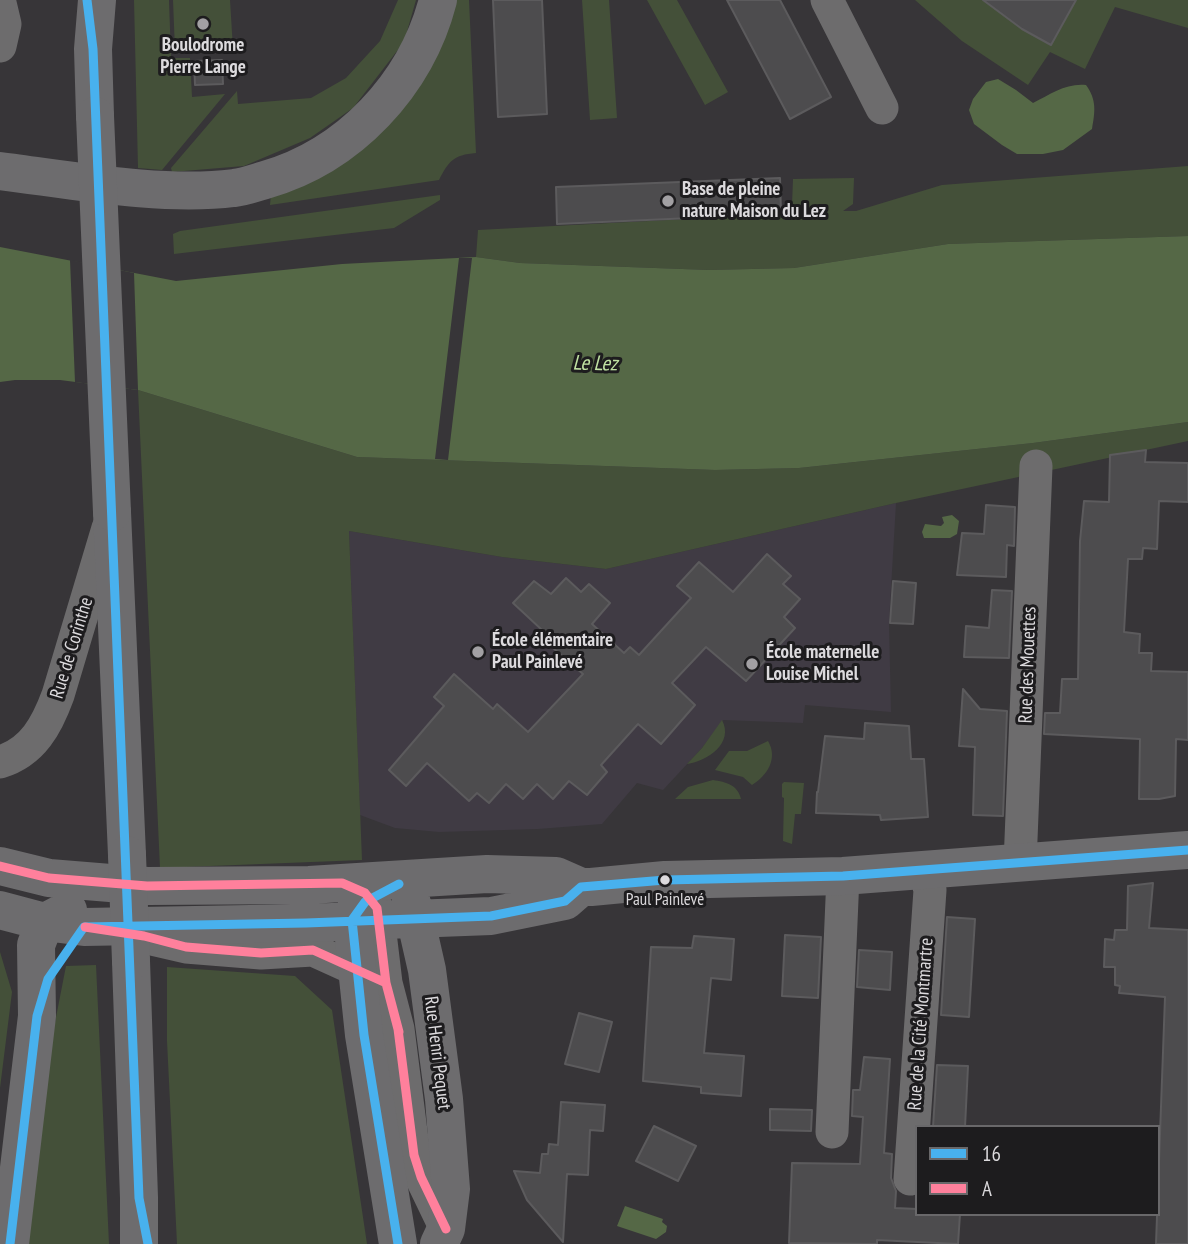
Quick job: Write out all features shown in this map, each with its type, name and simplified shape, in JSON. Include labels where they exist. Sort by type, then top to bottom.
[{"type":"main road","points":[[87,0],[93,49],[112,512],[137,870],[131,961],[139,1244]]},
{"type":"main road","points":[[93,49],[97,0]]},
{"type":"main road","points":[[0,171],[181,191],[236,188],[282,175],[323,155],[355,133],[381,106],[403,78],[420,48],[438,0]]},
{"type":"main road","points":[[0,910],[45,922],[84,927],[306,923],[371,908],[408,880],[474,874],[556,876],[581,887],[665,880],[844,876],[1188,850]]},
{"type":"main road","points":[[0,866],[50,878],[137,870],[371,908],[491,916],[565,901],[581,887]]},
{"type":"main road","points":[[10,1244],[37,1016],[36,945],[45,922],[87,903],[137,870]]},
{"type":"main road","name":"Rue Henri Pequet","points":[[371,908],[408,880]]},
{"type":"main road","name":"Rue Henri Pequet","points":[[371,908],[372,976],[365,1035],[398,1244]]},
{"type":"main road","name":"Rue Henri Pequet","points":[[371,908],[427,971],[444,1099],[452,1239]]},
{"type":"main road","points":[[37,1016],[48,979],[84,927]]},
{"type":"main road","name":"Rue Henri Pequet","points":[[387,1169],[421,1213],[452,1239]]},
{"type":"main road","points":[[139,1198],[148,1244]]},
{"type":"street","points":[[827,0],[882,108]]},
{"type":"street","points":[[0,3],[5,24],[0,46]]},
{"type":"street","name":"Rue des Mouettes","points":[[1020,864],[1036,466]]},
{"type":"street","name":"Rue de Corinthe","points":[[0,762],[32,743],[48,722],[112,512]]},
{"type":"street","name":"Rue de la Cité Montmartre","points":[[910,1179],[930,890],[924,869]]},
{"type":"street","points":[[832,1132],[844,876]]},
{"type":"street","points":[[84,927],[144,936],[186,947],[261,953],[313,950],[372,976],[398,1029],[414,1155],[421,1177],[452,1239]]},
{"type":"shaded area","points":[[134,0],[169,0],[171,58],[190,58],[192,97],[225,94],[162,170],[138,168]]},
{"type":"shaded area","name":"Boulodrome Pierre Lange","points":[[173,0],[230,0],[233,49],[175,51]]},
{"type":"shaded area","points":[[398,0],[416,0],[404,42],[353,108],[310,138],[244,166],[172,172],[171,168],[237,91],[238,104],[311,98],[346,78],[380,41]]},
{"type":"shaded area","points":[[447,0],[469,0],[476,153],[462,155],[453,160],[439,180],[270,205],[271,195],[328,173]]},
{"type":"shaded area","points":[[582,0],[609,0],[617,118],[590,120]]},
{"type":"shaded area","points":[[647,0],[677,0],[728,92],[705,105]]},
{"type":"shaded area","points":[[915,0],[983,0],[1022,29],[1051,45],[1076,0],[1188,0],[1188,28],[1115,7],[1085,69],[1050,52],[1028,85],[962,41]]},
{"type":"shaded area","points":[[1188,166],[1188,236],[948,244],[794,268],[709,270],[520,263],[476,257],[478,230],[800,213],[792,205],[793,179],[854,178],[853,204],[843,211],[856,211],[942,185]]},
{"type":"shaded area","points":[[440,195],[440,200],[394,228],[174,254],[173,234],[180,231]]},
{"type":"shaded area","points":[[138,390],[357,457],[715,470],[799,468],[1033,443],[1188,422],[1188,441],[896,503],[606,569],[502,557],[349,531],[362,860],[160,868]]},
{"type":"shaded area","points":[[896,503],[889,622],[891,712],[805,705],[803,723],[723,720],[702,748],[663,790],[637,783],[602,824],[439,832],[395,828],[360,815],[349,531],[502,557],[606,569]]},
{"type":"shaded area","points":[[722,720],[725,736],[717,750],[703,759],[687,764],[702,748]]},
{"type":"shaded area","points":[[768,741],[772,754],[770,766],[752,785],[743,777],[715,770],[729,751],[747,751]]},
{"type":"shaded area","points":[[713,780],[734,787],[741,799],[675,799],[688,787]]},
{"type":"shaded area","points":[[784,782],[804,783],[801,814],[795,814],[792,844],[783,841]]},
{"type":"shaded area","points":[[0,952],[12,992],[0,1088]]},
{"type":"shaded area","points":[[96,965],[109,1244],[26,1244],[50,1048],[66,966]]},
{"type":"shaded area","points":[[167,967],[295,976],[332,1010],[367,1244],[177,1244],[167,1041]]},
{"type":"water","points":[[998,79],[1033,103],[1065,87],[1086,85],[1094,106],[1092,129],[1063,150],[1043,154],[1017,154],[974,124],[969,110],[973,99],[986,82]]},
{"type":"water","name":"Le Lez","points":[[1188,236],[1188,422],[1033,443],[799,468],[715,470],[357,457],[138,390],[60,380],[0,382],[0,247],[176,281],[342,264],[476,257],[520,263],[709,270],[794,268],[948,244]]},
{"type":"water","points":[[952,515],[959,521],[957,534],[950,538],[924,538],[922,532],[925,524],[941,526],[944,523],[942,517]]},
{"type":"water","points":[[625,1206],[663,1219],[662,1222],[667,1226],[666,1232],[656,1239],[617,1226]]},
{"type":"pier","points":[[459,258],[472,258],[448,460],[435,459]]},
{"type":"pier","points":[[70,260],[134,273],[138,390],[75,382]]},
{"type":"building","points":[[493,0],[542,0],[547,114],[498,117]]},
{"type":"building","points":[[727,0],[780,0],[831,97],[790,119]]},
{"type":"building","points":[[983,0],[1076,0],[1051,45],[1022,29]]},
{"type":"building","points":[[222,60],[223,84],[195,85],[194,61]]},
{"type":"building","name":"Base de pleine nature Maison du Lez","points":[[780,178],[781,214],[557,224],[556,187]]},
{"type":"building","points":[[1146,450],[1145,462],[1188,463],[1188,502],[1159,501],[1157,549],[1143,548],[1142,559],[1128,559],[1124,632],[1140,634],[1139,653],[1152,653],[1151,671],[1188,672],[1188,740],[1176,739],[1175,796],[1159,799],[1139,799],[1140,739],[1044,734],[1045,713],[1060,713],[1062,679],[1078,679],[1080,541],[1084,501],[1109,502],[1110,455]]},
{"type":"building","points":[[986,505],[1015,507],[1014,546],[1007,545],[1006,577],[957,575],[962,533],[984,534]]},
{"type":"building","points":[[767,554],[791,576],[783,584],[800,599],[784,617],[795,628],[746,681],[706,647],[672,683],[695,705],[661,744],[638,724],[601,765],[607,772],[587,795],[569,781],[553,799],[537,784],[523,799],[506,784],[489,803],[477,793],[469,801],[427,763],[406,786],[389,770],[444,706],[434,697],[454,674],[493,709],[497,704],[528,732],[583,674],[538,635],[542,630],[513,603],[534,581],[551,594],[566,578],[581,592],[589,584],[610,603],[592,624],[624,653],[630,647],[639,655],[691,598],[677,586],[699,562],[733,592]]},
{"type":"building","points":[[893,581],[916,583],[913,624],[890,623]]},
{"type":"building","points":[[992,590],[1012,591],[1009,658],[964,657],[966,626],[989,628]]},
{"type":"building","points":[[963,689],[980,709],[1007,711],[1003,816],[973,815],[975,747],[959,746]]},
{"type":"building","points":[[865,723],[909,726],[911,759],[924,759],[928,817],[881,820],[880,815],[816,813],[825,736],[864,739]]},
{"type":"building","points":[[1153,883],[1149,928],[1188,930],[1188,1244],[1156,1244],[1157,1216],[1160,1216],[1165,997],[1119,993],[1120,986],[1115,985],[1115,967],[1104,967],[1105,939],[1114,940],[1115,930],[1127,930],[1128,886]]},
{"type":"building","points":[[947,917],[975,919],[969,1017],[941,1015]]},
{"type":"building","points":[[785,935],[821,937],[818,998],[782,996]]},
{"type":"building","points":[[694,936],[734,939],[731,980],[711,978],[704,1053],[744,1056],[741,1096],[701,1093],[701,1087],[643,1081],[651,947],[692,948]]},
{"type":"building","points":[[859,950],[892,952],[890,990],[857,987]]},
{"type":"building","points":[[579,1013],[612,1022],[599,1072],[565,1064]]},
{"type":"building","points":[[864,1057],[890,1059],[884,1153],[892,1154],[891,1178],[896,1191],[895,1208],[915,1209],[915,1216],[960,1216],[958,1244],[877,1240],[877,1244],[789,1243],[792,1163],[860,1164],[863,1117],[852,1116],[853,1090],[860,1090]]},
{"type":"building","points":[[937,1065],[968,1066],[965,1125],[933,1125]]},
{"type":"building","points":[[561,1102],[605,1105],[603,1131],[590,1130],[588,1175],[567,1174],[563,1242],[527,1200],[514,1171],[540,1173],[542,1154],[548,1154],[549,1144],[558,1145]]},
{"type":"building","points":[[770,1109],[812,1110],[811,1131],[770,1130]]},
{"type":"building","points":[[654,1126],[696,1146],[678,1181],[636,1161]]},
{"type":"transit line","name":"16","points":[[87,0],[93,49],[139,1198],[148,1244]]},
{"type":"transit line","name":"16","points":[[10,1244],[37,1016],[48,979],[84,927],[491,916],[565,901],[581,887],[665,880],[843,876],[1188,850]]},
{"type":"transit line","name":"A","points":[[0,866],[49,878],[147,886],[342,883],[365,893],[377,908],[386,983],[398,1029],[414,1155],[421,1177],[446,1229]]},
{"type":"transit line","name":"16","points":[[398,1244],[364,1035],[352,920],[365,902],[399,884]]},
{"type":"transit line","name":"A","points":[[85,927],[144,936],[186,947],[261,953],[313,950],[386,983],[399,1032]]},
{"type":"place","name":"Boulodrome Pierre Lange","points":[[203,24]]},
{"type":"place","name":"Base de pleine nature Maison du Lez","points":[[668,201]]},
{"type":"place","name":"École élémentaire Paul Painlevé","points":[[478,652]]},
{"type":"place","name":"École maternelle Louise Michel","points":[[752,664]]},
{"type":"place","name":"Paul Painlevé","points":[[665,880]]}]
